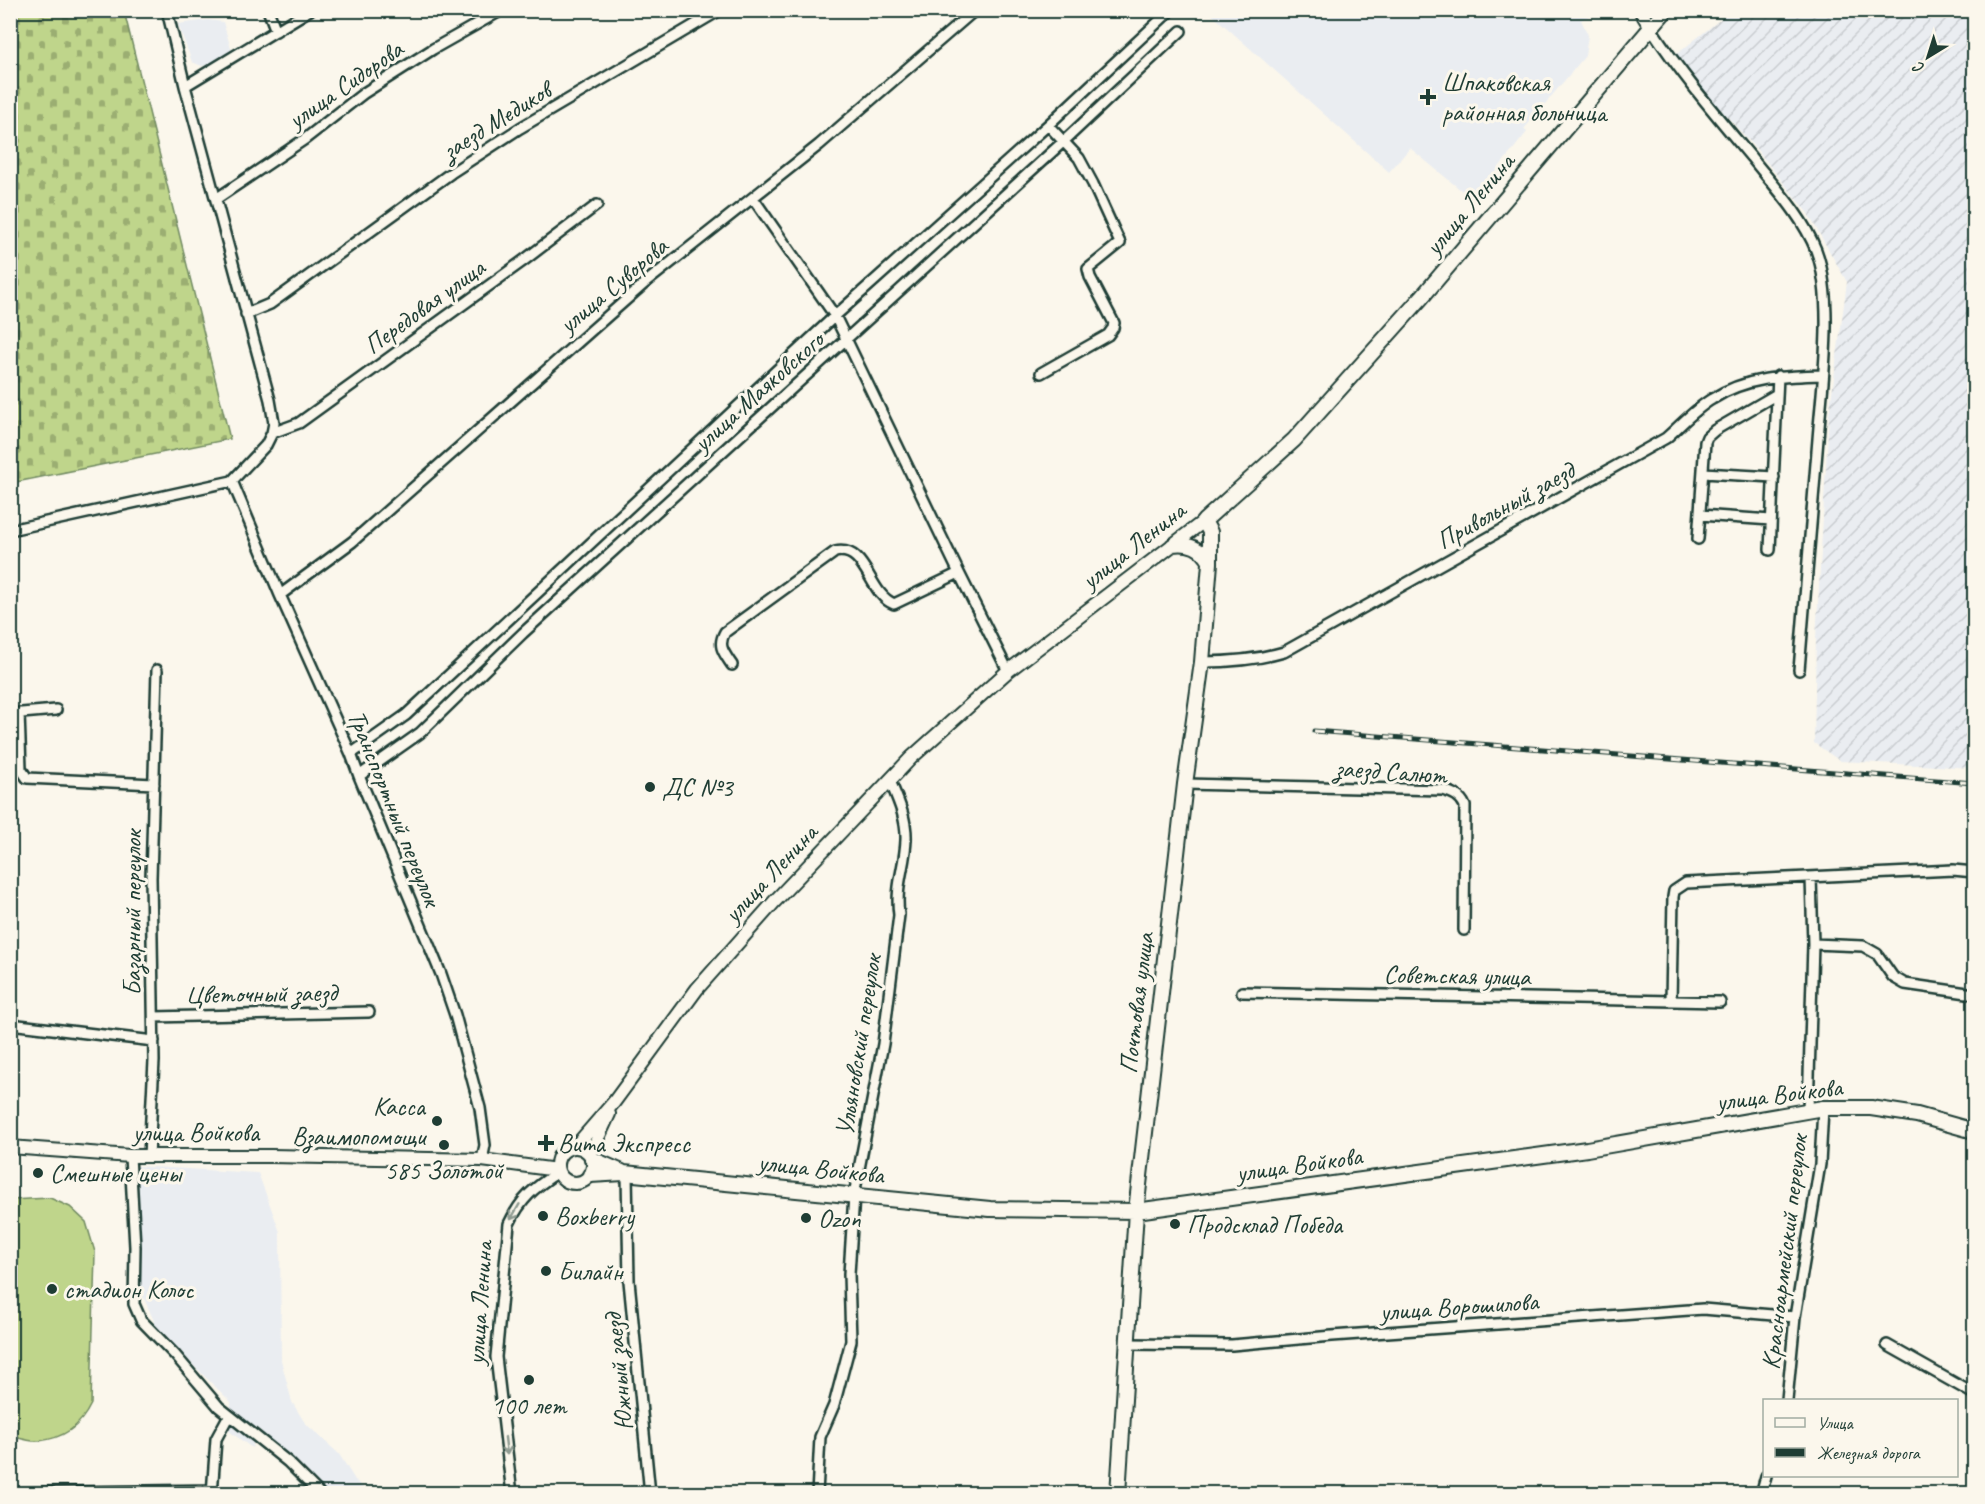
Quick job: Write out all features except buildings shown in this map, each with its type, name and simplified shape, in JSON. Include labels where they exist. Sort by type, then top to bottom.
[{"type":"main road","name":"улица Ленина","points":[[1204,521],[1294,440],[1422,297],[1666,10]]},
{"type":"main road","name":"Почтовая улица","points":[[1118,1494],[1136,1211],[1185,784],[1202,662],[1210,563],[1210,532],[1204,521]]},
{"type":"main road","name":"улица Войкова","points":[[590,1175],[625,1173],[990,1209],[1136,1211],[1587,1149],[1823,1108],[1871,1108],[1917,1114],[1974,1131]]},
{"type":"main road","name":"улица Войкова","points":[[591,1157],[625,1173]]},
{"type":"street","points":[[10,530],[232,481],[266,445],[272,433],[274,423],[270,400],[185,86],[167,10]]},
{"type":"street","points":[[268,10],[276,31]]},
{"type":"street","points":[[185,86],[310,10]]},
{"type":"street","name":"улица Сидорова","points":[[216,199],[306,139],[364,93],[433,49],[502,10]]},
{"type":"street","name":"заезд Медиков","points":[[246,314],[270,304],[451,172],[510,134],[720,10]]},
{"type":"street","name":"улица Суворова","points":[[280,595],[352,542],[645,283],[819,145],[975,10]]},
{"type":"street","name":"улица Маяковского","points":[[351,754],[406,714],[835,316],[1048,125],[1171,10]]},
{"type":"street","points":[[1640,10],[1677,67],[1802,223],[1816,250],[1824,279],[1826,307],[1823,375],[1800,670]]},
{"type":"street","name":"улица Маяковского","points":[[359,776],[420,733],[523,633],[1064,141],[1181,31]]},
{"type":"street","points":[[1041,373],[1108,335],[1113,328],[1114,323],[1088,269],[1120,243],[1079,158],[1048,125]]},
{"type":"street","points":[[753,198],[835,316],[1008,671]]},
{"type":"street","name":"Передовая улица","points":[[272,433],[299,423],[524,261],[597,205]]},
{"type":"street","name":"Привольный заезд","points":[[1202,662],[1237,662],[1284,652],[1666,438],[1711,399],[1743,383],[1778,376],[1823,375]]},
{"type":"street","points":[[1770,550],[1778,376]]},
{"type":"street","points":[[1698,539],[1707,437],[1777,394]]},
{"type":"street","points":[[1703,473],[1774,477]]},
{"type":"street","name":"Транспортный переулок","points":[[232,481],[351,754],[441,974],[455,1015],[480,1108],[484,1145],[482,1160]]},
{"type":"street","points":[[1700,514],[1772,520]]},
{"type":"street","name":"улица Ленина","points":[[574,1147],[614,1102],[697,989],[775,902],[911,758],[1008,671],[1204,521]]},
{"type":"street","points":[[1172,545],[1182,544],[1198,548],[1210,563]]},
{"type":"street","points":[[732,665],[721,649],[721,639],[725,632],[834,552],[843,550],[851,553],[882,596],[894,604],[959,573]]},
{"type":"street","name":"Базарный переулок","points":[[149,1156],[154,1041],[151,878],[157,670]]},
{"type":"street","points":[[56,710],[15,714],[21,769],[27,778],[154,784]]},
{"type":"street","name":"Ульяновский переулок","points":[[817,1494],[820,1437],[834,1406],[851,1341],[849,1274],[854,1195],[883,1044],[899,915],[897,898],[906,840],[902,809],[890,781]]},
{"type":"street","name":"заезд Салют","points":[[1185,784],[1443,790],[1454,793],[1465,806],[1464,930]]},
{"type":"street","points":[[1671,1001],[1673,897],[1674,891],[1686,883],[1953,870],[1974,872]]},
{"type":"street","points":[[1808,1110],[1813,944],[1811,877]]},
{"type":"street","points":[[1813,944],[1863,946],[1877,954],[1893,977],[1905,984],[1974,994]]},
{"type":"street","name":"Советская улица","points":[[1242,992],[1720,1002]]},
{"type":"street","name":"Цветочный заезд","points":[[154,1017],[369,1012]]},
{"type":"street","points":[[10,1024],[154,1041]]},
{"type":"street","name":"улица Ленина","points":[[591,1157],[614,1102]]},
{"type":"street","name":"Красноармейский переулок","points":[[1787,1399],[1795,1317],[1820,1164],[1823,1108]]},
{"type":"street","name":"улица Войкова","points":[[10,1147],[130,1156],[482,1160],[557,1171]]},
{"type":"street","points":[[574,1147],[584,1149],[591,1157],[593,1165],[590,1175],[581,1182],[569,1183],[557,1171],[559,1156],[574,1147]]},
{"type":"street","points":[[130,1156],[135,1246],[134,1304],[141,1320],[175,1355],[219,1407],[288,1462],[320,1494]]},
{"type":"street","name":"улица Войкова","points":[[525,1166],[559,1156]]},
{"type":"street","name":"улица Ленина","points":[[512,1494],[496,1357],[509,1224],[517,1207],[529,1192],[557,1171]]},
{"type":"street","name":"Южный заезд","points":[[625,1173],[629,1281],[650,1494]]},
{"type":"street","name":"улица Ворошилова","points":[[1127,1344],[1232,1345],[1703,1309],[1795,1317]]},
{"type":"street","points":[[1887,1345],[1974,1394]]},
{"type":"street","points":[[10,1493],[213,1492],[216,1439],[229,1415]]},
{"type":"street","points":[[1761,1494],[1766,1477]]},
{"type":"shaded area","name":"Шпаковская районная больница","points":[[1208,11],[1588,11],[1590,15],[1581,20],[1588,35],[1585,56],[1524,129],[1527,132],[1473,200],[1410,148],[1389,172]]},
{"type":"shaded area","points":[[1731,11],[1974,11],[1974,768],[1840,761],[1814,743],[1816,638],[1829,415],[1847,282],[1807,212],[1753,145],[1673,57]]},
{"type":"shaded area","points":[[208,20],[223,22],[232,52],[214,63],[202,66],[192,62],[178,24]]},
{"type":"shaded area","points":[[134,1166],[258,1173],[280,1232],[281,1360],[292,1402],[305,1423],[339,1454],[355,1480],[368,1493],[329,1493],[257,1428],[252,1448],[229,1431],[231,1402],[159,1332],[141,1292]]},
{"type":"green space","points":[[11,10],[124,11],[230,439],[11,483]]},
{"type":"green space","name":"стадион Колос","points":[[50,1198],[70,1207],[86,1222],[95,1252],[91,1404],[82,1419],[64,1434],[32,1441],[11,1436],[10,1200]]},
{"type":"railway","points":[[1314,731],[1974,783]]},
{"type":"place","name":"Шпаковская районная больница","points":[[1428,97]]},
{"type":"place","name":"ДС №3","points":[[650,787]]},
{"type":"place","name":"Касса Взаимопомощи","points":[[437,1121]]},
{"type":"place","name":"Вита Экспресс","points":[[546,1143]]},
{"type":"place","name":"585 Золотой","points":[[444,1145]]},
{"type":"place","name":"Смешные цены","points":[[38,1173]]},
{"type":"place","name":"Boxberry","points":[[543,1216]]},
{"type":"place","name":"Ozon","points":[[806,1218]]},
{"type":"place","name":"Продсклад Победа","points":[[1175,1224]]},
{"type":"place","name":"Билайн","points":[[546,1271]]},
{"type":"place","name":"стадион Колос","points":[[52,1289]]},
{"type":"place","name":"100 лет","points":[[529,1380]]}]
